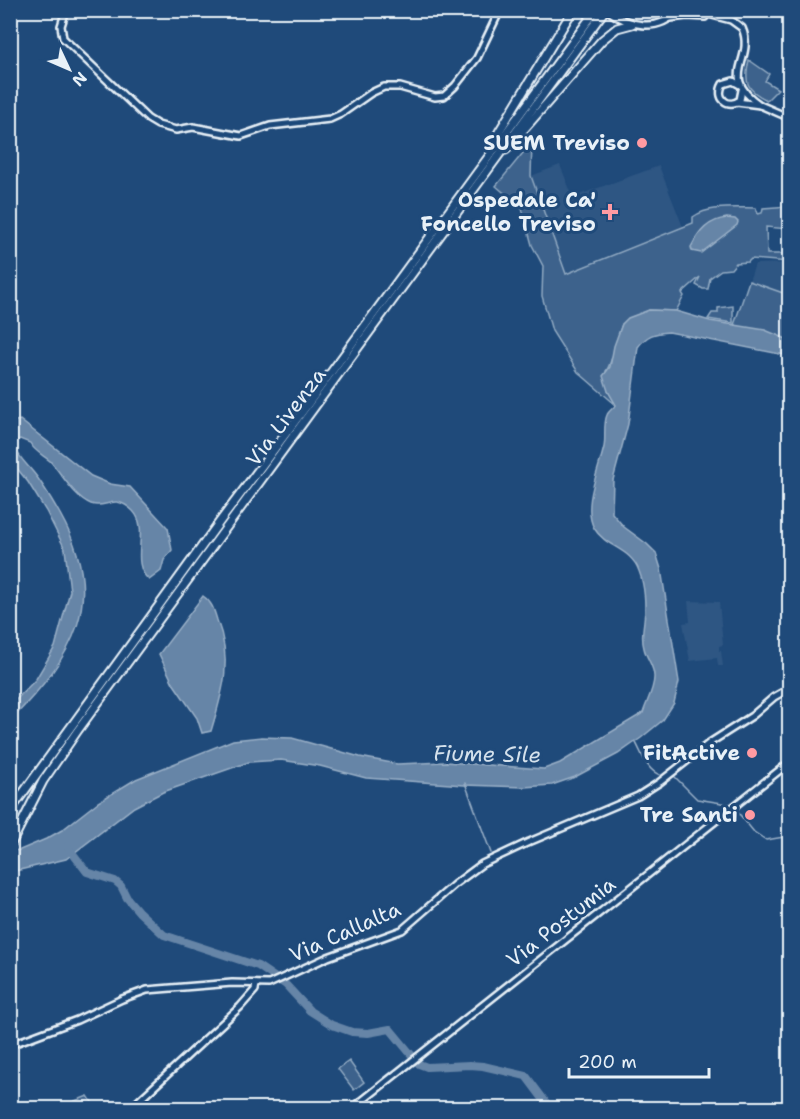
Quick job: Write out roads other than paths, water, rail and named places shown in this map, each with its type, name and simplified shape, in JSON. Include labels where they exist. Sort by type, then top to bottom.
[{"type":"highway","points":[[485,167],[500,130],[573,10]]},
{"type":"highway","name":"Via Livenza","points":[[10,846],[43,781],[78,729],[485,167],[601,12]]},
{"type":"highway","points":[[485,167],[602,40],[617,28],[632,24]]},
{"type":"highway","name":"Via Livenza","points":[[10,811],[221,520],[485,167]]},
{"type":"street","points":[[66,10],[62,26],[63,38],[148,119],[158,125],[176,130],[193,127],[237,136],[270,126],[330,119],[384,87],[400,87],[435,97],[444,96],[477,58],[500,10]]},
{"type":"street","points":[[671,18],[679,10]]},
{"type":"street","points":[[693,10],[735,21],[743,30],[745,42],[739,69],[742,96],[737,102]]},
{"type":"street","points":[[601,12],[632,24],[654,25],[671,18],[687,16],[724,21],[737,27],[745,42]]},
{"type":"street","points":[[739,69],[730,81],[723,84],[720,95],[728,104],[737,102],[760,105]]},
{"type":"street","points":[[730,81],[736,82],[748,97],[760,105],[789,118]]},
{"type":"street","name":"Via Callalta","points":[[10,1045],[147,990],[272,982],[328,957],[402,930],[467,874],[489,860],[613,807],[660,782],[711,742],[789,688]]},
{"type":"street","name":"Via Postumia","points":[[353,1108],[789,762]]},
{"type":"street","points":[[131,1108],[240,1007],[252,994],[256,984]]},
{"type":"waterway","points":[[635,741],[648,765],[660,775]]},
{"type":"waterway","points":[[673,775],[697,799],[728,804]]},
{"type":"waterway","points":[[465,783],[491,853]]},
{"type":"waterway","points":[[736,810],[754,832],[766,840],[790,836]]},
{"type":"waterway","points":[[67,846],[87,872],[115,881],[121,886],[127,898],[139,912],[164,935],[258,966],[286,985],[310,1011],[332,1025],[352,1032],[368,1033],[390,1029],[419,1064],[427,1067],[483,1066],[526,1076],[550,1108]]},
{"type":"place","name":"SUEM Treviso","points":[[642,143]]},
{"type":"place","name":"Ospedale Ca' Foncello Treviso","points":[[610,212]]},
{"type":"place","name":"FitActive","points":[[752,753]]},
{"type":"place","name":"Tre Santi","points":[[750,815]]},
{"type":"water label","name":"Fiume Sile","points":[[487,754]]}]
